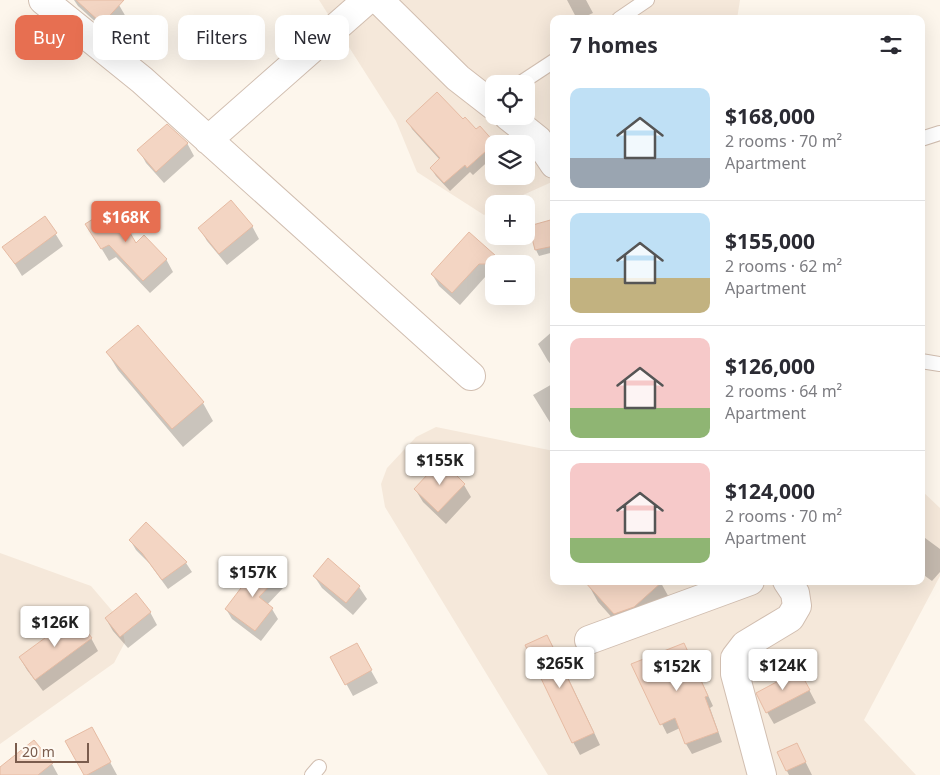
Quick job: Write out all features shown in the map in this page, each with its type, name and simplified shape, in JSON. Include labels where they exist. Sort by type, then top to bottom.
[{"type":"street","points":[[43,0],[142,80],[471,376]]},
{"type":"street","points":[[208,140],[367,0]]},
{"type":"street","points":[[379,0],[458,78],[485,98]]},
{"type":"street","points":[[519,125],[538,140],[550,158]]},
{"type":"street","points":[[589,640],[739,585]]},
{"type":"street","points":[[762,775],[735,674],[735,658],[745,645],[790,618],[797,606],[795,593],[790,585]]},
{"type":"lane","points":[[624,15],[647,0]]},
{"type":"lane","points":[[533,75],[550,64]]},
{"type":"lane","points":[[925,138],[940,133]]},
{"type":"lane","points":[[925,362],[940,364]]},
{"type":"shaded area","points":[[319,0],[740,0],[738,15],[550,15],[550,183],[523,195],[485,195],[484,215],[417,172],[396,121],[349,47],[349,15],[329,15]]},
{"type":"shaded area","points":[[436,427],[550,450],[550,585],[925,585],[925,494],[940,508],[940,576],[864,720],[916,775],[548,775],[385,507],[381,484],[387,468],[416,437]]},
{"type":"shaded area","points":[[0,553],[91,586],[120,620],[125,642],[114,663],[0,744]]},
{"type":"building","points":[[76,0],[124,0],[110,15],[93,16]]},
{"type":"building","points":[[437,92],[463,119],[465,117],[476,129],[480,126],[488,135],[485,135],[485,152],[467,168],[465,165],[444,183],[430,168],[440,158],[406,121]]},
{"type":"building","points":[[167,124],[188,143],[156,172],[137,150]]},
{"type":"building","points":[[231,200],[253,226],[219,254],[198,228]]},
{"type":"building","points":[[114,206],[136,243],[144,235],[167,259],[143,281],[109,245],[101,249],[85,224]]},
{"type":"building","points":[[45,216],[57,233],[15,264],[2,247]]},
{"type":"building","points":[[550,220],[550,247],[535,250],[535,224]]},
{"type":"building","points":[[469,232],[495,255],[485,255],[485,264],[479,264],[452,293],[431,274]]},
{"type":"building","points":[[138,325],[204,402],[172,429],[106,352]]},
{"type":"building","points":[[441,460],[465,484],[438,512],[414,489]]},
{"type":"building","points":[[146,522],[187,562],[162,580],[142,553],[129,540]]},
{"type":"building","points":[[328,558],[360,586],[346,603],[313,576]]},
{"type":"building","points":[[262,561],[278,577],[259,597],[273,608],[255,631],[225,609],[247,580],[245,578]]},
{"type":"building","points":[[588,585],[659,585],[634,607],[614,614]]},
{"type":"building","points":[[136,593],[151,612],[120,637],[105,618]]},
{"type":"building","points":[[75,616],[92,638],[35,680],[19,657]]},
{"type":"building","points":[[547,635],[594,733],[572,743],[525,645]]},
{"type":"building","points":[[357,643],[372,670],[345,685],[330,657]]},
{"type":"building","points":[[684,643],[708,696],[705,697],[718,732],[685,744],[675,718],[660,725],[631,664]]},
{"type":"building","points":[[799,670],[810,690],[766,713],[756,693]]},
{"type":"building","points":[[92,727],[111,762],[84,775],[65,741]]},
{"type":"building","points":[[34,740],[53,763],[38,775],[0,775],[0,767]]},
{"type":"building","points":[[797,743],[806,762],[786,771],[777,752]]}]
